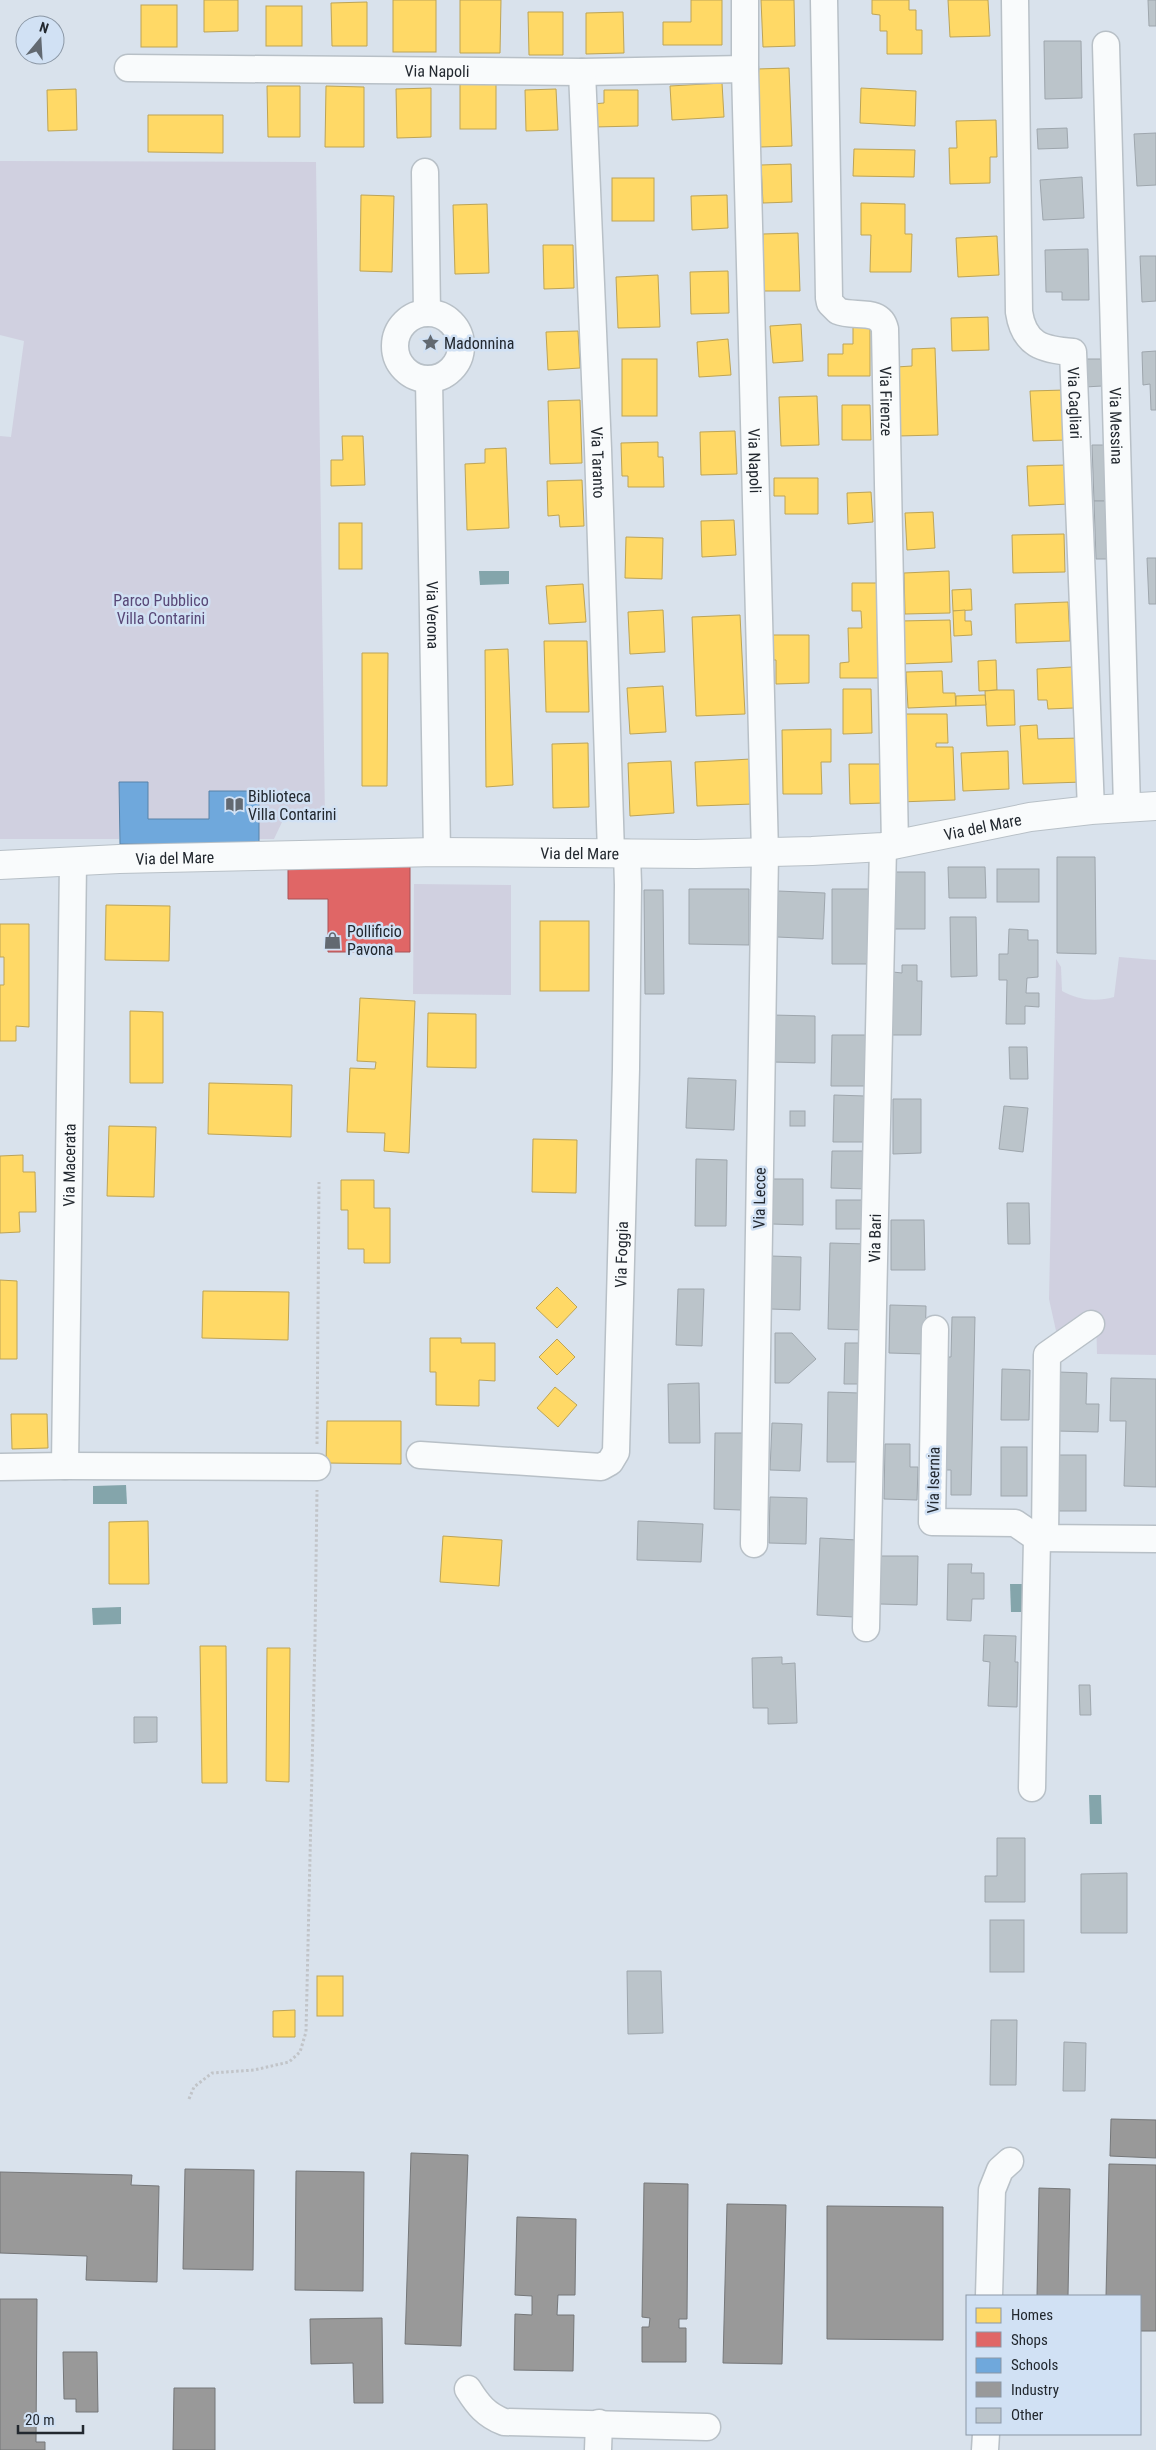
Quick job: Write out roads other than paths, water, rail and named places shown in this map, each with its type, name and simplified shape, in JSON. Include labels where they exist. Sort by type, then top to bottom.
[{"type":"main road","name":"Via del Mare","points":[[0,865],[74,863],[119,859],[437,852],[765,853],[889,846],[1030,817],[1127,806],[1156,806]]},
{"type":"street","name":"Via Napoli","points":[[745,0],[745,69],[765,853]]},
{"type":"street","name":"Via Firenze","points":[[824,0],[829,298],[830,303],[838,311],[874,315],[880,318],[885,329],[889,846]]},
{"type":"street","name":"Via Cagliari","points":[[1015,0],[1020,319],[1025,334],[1035,343],[1052,350],[1072,352],[1091,810]]},
{"type":"street","name":"Via Messina","points":[[1106,45],[1127,806]]},
{"type":"street","name":"Via Napoli","points":[[128,68],[582,72],[745,69]]},
{"type":"street","name":"Via Taranto","points":[[582,72],[598,448],[619,853]]},
{"type":"street","points":[[425,172],[427,314]]},
{"type":"street","points":[[427,314],[438,315],[456,329],[461,351],[457,362],[450,371],[440,377],[429,379],[410,374],[402,367],[395,347],[401,328],[408,320],[427,314]]},
{"type":"street","points":[[1072,352],[1114,353]]},
{"type":"street","name":"Via Verona","points":[[429,379],[437,852]]},
{"type":"street","name":"Via Bari","points":[[866,1628],[889,846]]},
{"type":"street","name":"Via Foggia","points":[[420,1455],[601,1467],[610,1462],[616,1452],[626,1069],[628,885],[619,853]]},
{"type":"street","name":"Via Lecce","points":[[754,1544],[765,853]]},
{"type":"street","name":"Via Macerata","points":[[64,1466],[74,863]]},
{"type":"street","points":[[1032,1788],[1047,1355],[1091,1324]]},
{"type":"street","name":"Via Isernia","points":[[936,1330],[932,1522],[1015,1523],[1041,1538]]},
{"type":"street","points":[[0,1467],[317,1467]]},
{"type":"street","points":[[1041,1538],[1156,1539]]},
{"type":"street","points":[[989,2295],[992,2190],[1000,2170],[1010,2161]]},
{"type":"street","points":[[468,2389],[479,2406],[491,2417],[504,2422],[707,2427]]},
{"type":"street","points":[[598,2450],[599,2423]]},
{"type":"street","points":[[985,2450],[986,2435]]},
{"type":"place","name":"Madonnina","points":[[430,343]]},
{"type":"place","name":"Biblioteca Villa Contarini","points":[[234,805]]},
{"type":"place","name":"Pollificio Pavona","points":[[333,940]]},
{"type":"park label","name":"Parco Pubblico Villa Contarini","points":[[161,609]]}]
